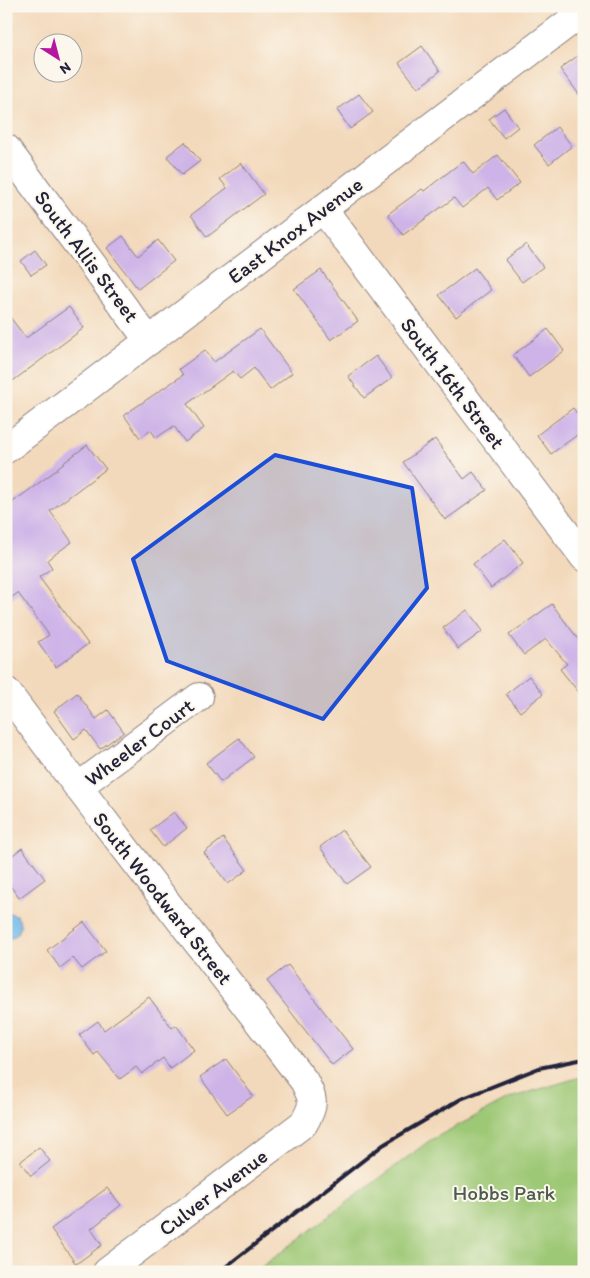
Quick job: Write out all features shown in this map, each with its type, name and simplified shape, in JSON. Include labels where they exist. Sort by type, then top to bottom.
[{"type":"street","name":"East Knox Avenue","points":[[6,449],[584,11]]},
{"type":"street","name":"South Allis Street","points":[[6,148],[149,341]]},
{"type":"street","name":"South 16th Street","points":[[323,209],[584,557]]},
{"type":"street","name":"South Woodward Street","points":[[6,691],[78,788],[304,1081],[311,1094],[313,1108]]},
{"type":"street","name":"Wheeler Court","points":[[78,788],[200,697]]},
{"type":"street","name":"Culver Avenue","points":[[107,1272],[304,1123],[313,1108]]},
{"type":"highlighted area","points":[[275,455],[412,488],[427,588],[323,719],[167,661],[133,559]]},
{"type":"green space","name":"Hobbs Park","points":[[584,1076],[584,1272],[255,1272],[429,1141],[510,1098]]},
{"type":"water","points":[[6,912],[16,915],[20,923],[18,933],[7,939]]},
{"type":"building","points":[[422,46],[440,71],[418,88],[399,63]]},
{"type":"building","points":[[584,51],[584,101],[560,69]]},
{"type":"building","points":[[359,94],[373,112],[350,129],[337,110]]},
{"type":"building","points":[[504,108],[518,127],[504,138],[489,119]]},
{"type":"building","points":[[557,127],[572,146],[549,164],[534,145]]},
{"type":"building","points":[[185,142],[200,161],[182,175],[167,156]]},
{"type":"building","points":[[498,155],[520,183],[497,200],[488,188],[462,208],[454,198],[403,235],[388,214],[422,189],[424,191],[463,161],[473,174]]},
{"type":"building","points":[[241,163],[264,194],[207,237],[191,215],[227,188],[220,179]]},
{"type":"building","points":[[123,236],[138,256],[158,240],[174,261],[138,289],[107,248]]},
{"type":"building","points":[[526,244],[543,267],[522,282],[505,260]]},
{"type":"building","points":[[35,250],[46,265],[31,275],[21,261]]},
{"type":"building","points":[[475,268],[491,290],[456,317],[439,295]]},
{"type":"building","points":[[321,270],[358,321],[331,340],[294,289]]},
{"type":"building","points":[[69,307],[84,328],[6,386],[6,312],[26,338]]},
{"type":"building","points":[[260,329],[292,373],[270,390],[254,368],[240,379],[233,371],[187,404],[204,428],[185,442],[174,426],[156,438],[151,430],[140,438],[124,415],[183,375],[179,369],[205,350],[214,362]]},
{"type":"building","points":[[548,329],[564,351],[529,377],[513,355]]},
{"type":"building","points":[[376,356],[392,378],[364,398],[348,376]]},
{"type":"building","points":[[573,408],[584,423],[584,430],[551,454],[537,435]]},
{"type":"building","points":[[435,439],[464,479],[473,472],[487,490],[445,520],[403,462]]},
{"type":"building","points":[[87,445],[106,469],[50,511],[72,542],[47,560],[52,568],[39,577],[88,644],[56,667],[38,642],[49,635],[18,593],[6,601],[6,507]]},
{"type":"building","points":[[505,539],[523,563],[491,588],[473,564]]},
{"type":"building","points":[[552,604],[584,647],[584,699],[560,669],[567,664],[546,639],[524,655],[509,635]]},
{"type":"building","points":[[467,610],[483,631],[458,649],[443,628]]},
{"type":"building","points":[[529,676],[543,694],[520,712],[506,694]]},
{"type":"building","points":[[77,693],[96,719],[108,710],[124,732],[100,749],[86,730],[74,739],[54,711]]},
{"type":"building","points":[[239,738],[254,757],[221,782],[206,763]]},
{"type":"building","points":[[174,812],[187,828],[163,847],[150,830]]},
{"type":"building","points":[[342,830],[371,867],[347,884],[320,847]]},
{"type":"building","points":[[223,838],[247,870],[228,884],[204,853]]},
{"type":"building","points":[[22,848],[45,879],[19,898],[6,880],[6,860]]},
{"type":"building","points":[[84,922],[106,951],[82,969],[73,958],[60,968],[47,950]]},
{"type":"building","points":[[288,965],[353,1049],[332,1065],[267,981]]},
{"type":"building","points":[[149,997],[172,1028],[176,1025],[194,1050],[170,1068],[163,1058],[142,1074],[136,1067],[120,1079],[98,1052],[94,1055],[79,1035],[98,1021],[104,1030]]},
{"type":"building","points":[[226,1059],[253,1096],[227,1114],[200,1077]]},
{"type":"building","points":[[39,1147],[50,1161],[31,1176],[20,1162]]},
{"type":"building","points":[[107,1188],[121,1205],[91,1229],[102,1245],[76,1264],[51,1229]]},
{"type":"railway","points":[[219,1272],[383,1145],[461,1099],[539,1068],[584,1059]]}]
